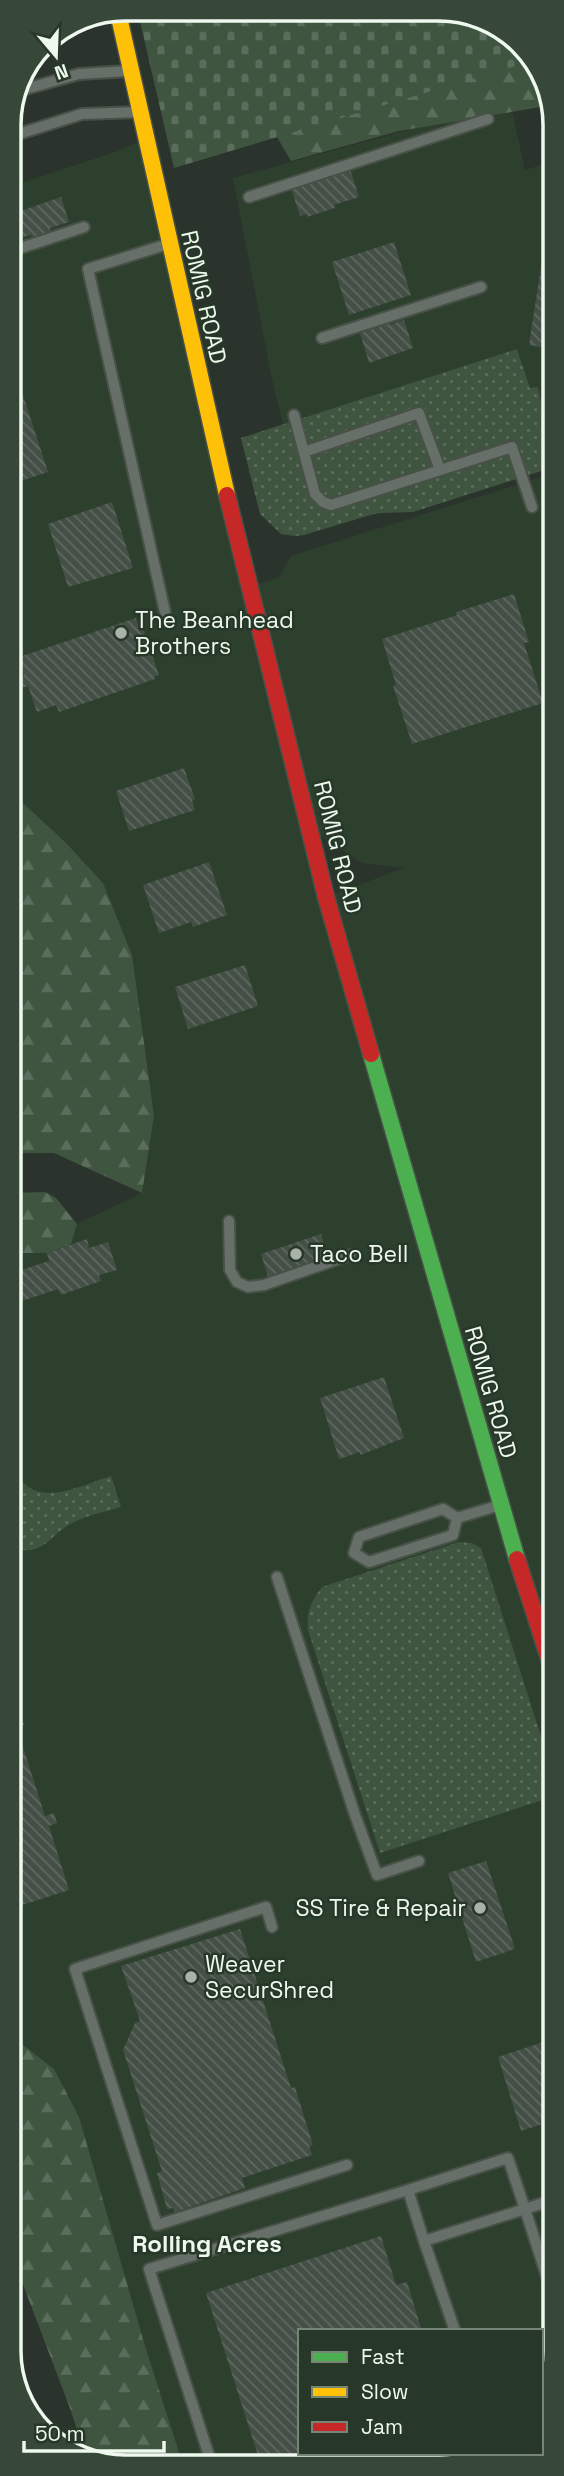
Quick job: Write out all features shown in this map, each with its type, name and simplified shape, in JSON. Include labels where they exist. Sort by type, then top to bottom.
[{"type":"street","name":"ROMIG ROAD","points":[[120,21],[205,402],[326,897],[500,1505],[543,1639]]},
{"type":"lane","points":[[29,88],[79,74],[130,71]]},
{"type":"lane","points":[[21,133],[82,114],[139,112]]},
{"type":"lane","points":[[249,197],[488,119]]},
{"type":"lane","points":[[21,248],[84,227]]},
{"type":"lane","points":[[165,612],[88,269],[169,243]]},
{"type":"lane","points":[[322,338],[481,287]]},
{"type":"lane","points":[[304,452],[419,414],[440,470]]},
{"type":"lane","points":[[295,415],[315,494],[323,502],[331,505],[512,447],[532,507]]},
{"type":"lane","points":[[229,1221],[230,1270],[237,1282],[248,1287],[264,1285],[350,1255]]},
{"type":"lane","points":[[457,1518],[453,1535],[369,1562],[354,1553],[359,1537],[443,1509],[457,1518],[500,1505]]},
{"type":"lane","points":[[277,1577],[377,1875],[419,1861]]},
{"type":"lane","points":[[272,1927],[266,1907],[75,1969],[157,2225],[347,2165]]},
{"type":"lane","points":[[209,2455],[149,2269],[508,2158],[543,2265]]},
{"type":"lane","points":[[408,2190],[454,2329]]},
{"type":"lane","points":[[424,2241],[543,2203]]},
{"type":"shaded area","points":[[510,102],[525,170],[543,164],[543,458],[402,510],[308,527],[272,379],[233,178]]},
{"type":"shaded area","points":[[145,139],[251,586],[279,578],[291,556],[543,476],[543,2329],[298,2329],[298,2455],[180,2455],[54,2070],[21,2044],[21,1251],[71,1244],[77,1224],[142,1193],[154,1116],[21,817],[21,183],[118,151]],"holes":[[[311,829],[362,863],[404,868],[327,897]]]},
{"type":"green space","points":[[140,21],[459,23],[485,32],[502,43],[522,64],[174,168]]},
{"type":"green space","points":[[512,52],[532,79],[541,107],[399,131],[291,161],[277,137],[397,90]]},
{"type":"green space","points":[[517,349],[530,388],[538,387],[543,412],[543,471],[413,512],[377,513],[295,536],[281,534],[260,514],[241,438]]},
{"type":"green space","points":[[21,801],[66,843],[103,883],[132,955],[154,1116],[142,1193],[54,1153],[21,1153]]},
{"type":"green space","points":[[45,1192],[56,1198],[77,1224],[71,1244],[47,1253],[21,1253],[21,1193]]},
{"type":"green space","points":[[111,1476],[121,1507],[74,1522],[39,1548],[22,1550],[21,1479],[28,1487],[53,1493]]},
{"type":"green space","points":[[459,1542],[472,1543],[481,1548],[543,1742],[543,1800],[380,1853],[308,1630],[312,1602],[322,1587]]},
{"type":"green space","points":[[21,2044],[54,2069],[79,2117],[145,2346],[180,2455],[125,2455],[85,2447],[82,2445],[21,2279]]},
{"type":"building","points":[[350,169],[359,197],[334,205],[335,208],[307,217],[307,214],[300,216],[291,188]]},
{"type":"building","points":[[61,197],[69,222],[50,228],[51,233],[33,239],[31,235],[21,238],[21,211]]},
{"type":"building","points":[[394,242],[411,295],[349,315],[332,262]]},
{"type":"building","points":[[542,260],[543,260],[543,347],[529,345]]},
{"type":"building","points":[[387,318],[389,325],[404,320],[413,348],[369,363],[360,333],[380,327],[378,322]]},
{"type":"building","points":[[21,389],[48,472],[21,481]]},
{"type":"building","points":[[112,502],[133,568],[68,587],[48,524]]},
{"type":"building","points":[[514,594],[529,642],[524,643],[543,703],[412,744],[393,686],[396,685],[382,639]]},
{"type":"building","points":[[136,618],[137,623],[141,622],[159,675],[154,677],[155,679],[59,712],[56,705],[37,712],[28,686],[21,689],[21,676],[24,675],[21,656]]},
{"type":"building","points":[[184,768],[195,799],[192,800],[195,810],[129,831],[116,791]]},
{"type":"building","points":[[209,862],[227,915],[193,927],[191,922],[159,933],[143,885]]},
{"type":"building","points":[[245,965],[258,1006],[188,1029],[175,987]]},
{"type":"building","points":[[321,1234],[329,1257],[268,1277],[261,1254]]},
{"type":"building","points":[[87,1239],[89,1248],[108,1242],[117,1270],[99,1275],[101,1281],[61,1295],[58,1289],[21,1301],[21,1270],[49,1261],[47,1253]]},
{"type":"building","points":[[384,1377],[404,1438],[360,1455],[360,1452],[339,1459],[320,1398]]},
{"type":"building","points":[[21,1741],[45,1816],[54,1813],[57,1823],[49,1826],[69,1890],[21,1905]]},
{"type":"building","points":[[486,1861],[515,1949],[476,1962],[448,1873]]},
{"type":"building","points":[[240,1929],[291,2088],[295,2087],[313,2145],[309,2146],[312,2155],[242,2178],[245,2188],[175,2212],[173,2208],[167,2209],[157,2173],[162,2171],[123,2050],[135,2023],[140,2021],[121,1966]]},
{"type":"building","points":[[543,2042],[543,2124],[521,2131],[498,2057]]},
{"type":"building","points":[[381,2236],[396,2285],[407,2282],[421,2329],[298,2329],[298,2455],[258,2455],[206,2293]]},
{"type":"traffic: fast","points":[[371,1054],[517,1559]]},
{"type":"traffic: slow","points":[[120,21],[227,495]]},
{"type":"traffic: jam","points":[[227,495],[326,897],[371,1054]]},
{"type":"traffic: jam","points":[[517,1559],[543,1640]]},
{"type":"place","name":"The Beanhead Brothers","points":[[121,633]]},
{"type":"place","name":"Taco Bell","points":[[296,1254]]},
{"type":"place","name":"SS Tire & Repair","points":[[480,1908]]},
{"type":"place","name":"Weaver SecurShred","points":[[191,1977]]},
{"type":"district","name":"Rolling Acres","points":[[207,2243]]}]
